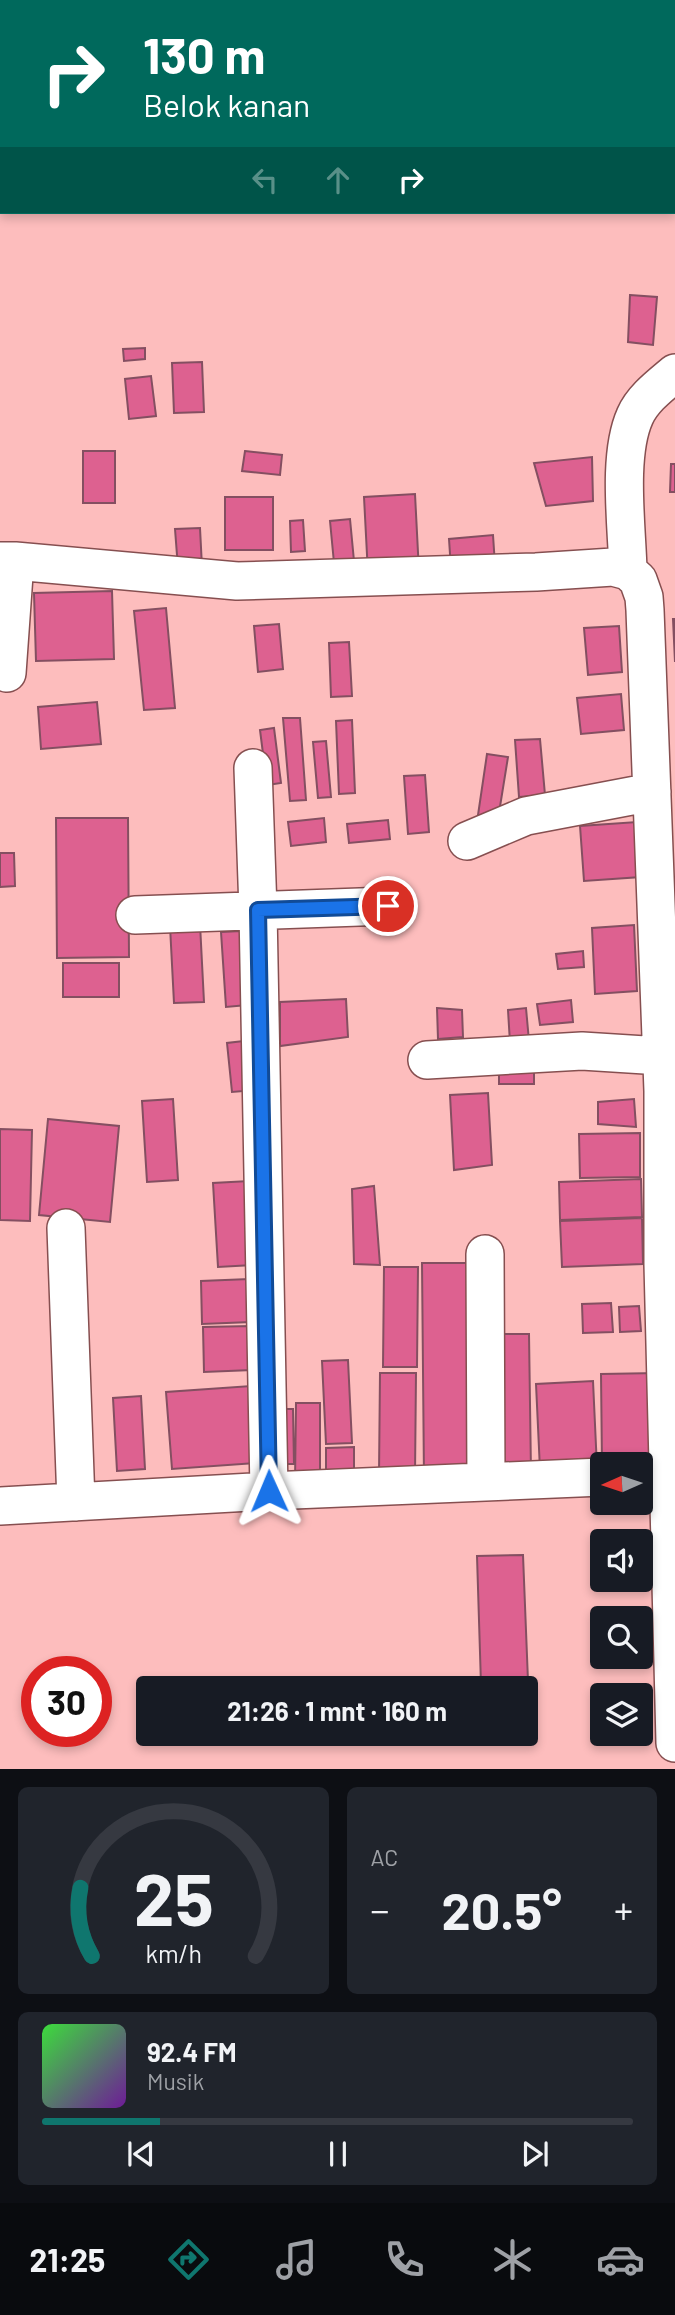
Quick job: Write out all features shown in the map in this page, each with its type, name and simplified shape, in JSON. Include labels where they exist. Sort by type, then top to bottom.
[{"type":"street","points":[[628,571],[626,472],[629,432],[636,413],[654,391],[675,373]]},
{"type":"street","points":[[7,673],[8,561],[237,581],[536,572],[613,566],[628,571],[638,580],[643,597],[666,1079],[663,1264],[654,1475],[675,1725]]},
{"type":"street","points":[[253,768],[269,1491]]},
{"type":"street","points":[[467,841],[526,816],[652,792]]},
{"type":"street","points":[[135,915],[388,906]]},
{"type":"street","points":[[427,1060],[582,1051],[666,1079]]},
{"type":"street","points":[[66,1228],[76,1502]]},
{"type":"street","points":[[485,1254],[486,1482]]},
{"type":"street","points":[[0,1506],[590,1478]]},
{"type":"building","points":[[630,295],[657,297],[653,345],[628,342]]},
{"type":"building","points":[[145,348],[145,359],[124,361],[123,349]]},
{"type":"building","points":[[202,362],[204,412],[174,413],[172,363]]},
{"type":"building","points":[[151,376],[156,416],[129,419],[125,379]]},
{"type":"building","points":[[83,451],[115,451],[115,503],[83,503]]},
{"type":"building","points":[[245,451],[282,455],[280,475],[242,471]]},
{"type":"building","points":[[592,457],[593,501],[546,506],[534,463]]},
{"type":"building","points":[[671,464],[675,464],[675,492],[670,492]]},
{"type":"building","points":[[415,494],[419,572],[368,574],[364,497]]},
{"type":"building","points":[[225,497],[273,497],[273,550],[225,550]]},
{"type":"building","points":[[350,519],[354,561],[334,563],[330,521]]},
{"type":"building","points":[[303,520],[305,551],[291,552],[290,521]]},
{"type":"building","points":[[200,528],[202,567],[178,568],[175,529]]},
{"type":"building","points":[[493,535],[495,565],[451,569],[449,539]]},
{"type":"building","points":[[112,591],[114,659],[36,661],[34,593]]},
{"type":"building","points":[[166,608],[175,708],[144,710],[134,611]]},
{"type":"building","points":[[673,619],[675,619],[675,662]]},
{"type":"building","points":[[279,624],[283,669],[258,672],[254,626]]},
{"type":"building","points":[[619,626],[622,672],[588,675],[584,628]]},
{"type":"building","points":[[349,642],[352,696],[331,697],[329,643]]},
{"type":"building","points":[[621,694],[624,730],[581,734],[577,698]]},
{"type":"building","points":[[97,702],[101,744],[41,749],[38,707]]},
{"type":"building","points":[[283,718],[300,718],[306,800],[290,801]]},
{"type":"building","points":[[352,720],[355,793],[339,794],[336,721]]},
{"type":"building","points":[[274,728],[281,783],[267,785],[260,730]]},
{"type":"building","points":[[540,739],[545,795],[519,797],[515,740]]},
{"type":"building","points":[[326,741],[331,797],[318,798],[313,742]]},
{"type":"building","points":[[487,754],[508,757],[498,819],[478,815]]},
{"type":"building","points":[[425,775],[429,832],[408,834],[404,776]]},
{"type":"building","points":[[56,818],[128,818],[129,957],[57,958]]},
{"type":"building","points":[[324,818],[326,842],[291,846],[288,822]]},
{"type":"building","points":[[388,820],[390,839],[349,843],[347,824]]},
{"type":"building","points":[[637,822],[641,877],[584,881],[580,826]]},
{"type":"building","points":[[0,853],[14,853],[15,886],[0,887]]},
{"type":"building","points":[[200,924],[204,1002],[174,1003],[170,926]]},
{"type":"building","points":[[634,925],[637,991],[595,994],[592,928]]},
{"type":"building","points":[[241,931],[247,1005],[226,1007],[221,932]]},
{"type":"building","points":[[583,951],[584,967],[558,969],[556,954]]},
{"type":"building","points":[[63,963],[119,963],[119,997],[63,997]]},
{"type":"building","points":[[346,999],[348,1037],[280,1046],[280,1002]]},
{"type":"building","points":[[571,1000],[573,1022],[540,1025],[537,1004]]},
{"type":"building","points":[[437,1008],[462,1010],[463,1037],[438,1039]]},
{"type":"building","points":[[526,1008],[529,1041],[510,1043],[508,1010]]},
{"type":"building","points":[[252,1040],[257,1090],[232,1092],[227,1043]]},
{"type":"building","points":[[499,1066],[534,1067],[534,1084],[499,1084]]},
{"type":"building","points":[[488,1093],[492,1165],[454,1170],[450,1095]]},
{"type":"building","points":[[173,1099],[178,1180],[147,1182],[142,1101]]},
{"type":"building","points":[[634,1099],[636,1127],[598,1124],[598,1102]]},
{"type":"building","points":[[48,1119],[119,1126],[110,1222],[39,1215]]},
{"type":"building","points":[[0,1129],[32,1130],[30,1221],[0,1220]]},
{"type":"building","points":[[640,1133],[640,1177],[580,1178],[579,1134]]},
{"type":"building","points":[[641,1179],[642,1217],[560,1220],[559,1182]]},
{"type":"building","points":[[249,1181],[253,1265],[218,1267],[213,1183]]},
{"type":"building","points":[[374,1186],[380,1265],[354,1264],[352,1189]]},
{"type":"building","points":[[642,1218],[643,1264],[562,1267],[560,1221]]},
{"type":"building","points":[[422,1263],[480,1263],[482,1478],[424,1478]]},
{"type":"building","points":[[384,1267],[418,1267],[417,1367],[383,1367]]},
{"type":"building","points":[[249,1279],[251,1322],[202,1324],[201,1281]]},
{"type":"building","points":[[611,1303],[613,1332],[583,1333],[582,1304]]},
{"type":"building","points":[[639,1306],[641,1331],[620,1332],[619,1307]]},
{"type":"building","points":[[251,1326],[252,1370],[204,1372],[203,1327]]},
{"type":"building","points":[[490,1334],[529,1334],[531,1473],[491,1473]]},
{"type":"building","points":[[348,1360],[352,1443],[326,1444],[322,1361]]},
{"type":"building","points":[[380,1373],[416,1373],[415,1476],[379,1475]]},
{"type":"building","points":[[658,1373],[660,1469],[653,1469],[653,1452],[602,1452],[601,1374]]},
{"type":"building","points":[[593,1381],[596,1452],[590,1452],[590,1468],[540,1470],[536,1384]]},
{"type":"building","points":[[251,1386],[256,1463],[172,1469],[166,1392]]},
{"type":"building","points":[[141,1396],[145,1469],[117,1471],[113,1398]]},
{"type":"building","points":[[296,1403],[320,1403],[320,1482],[295,1482]]},
{"type":"building","points":[[272,1409],[293,1409],[294,1464],[272,1464]]},
{"type":"building","points":[[354,1447],[354,1481],[326,1482],[326,1448]]},
{"type":"building","points":[[523,1555],[528,1676],[481,1676],[477,1556]]},
{"type":"route","points":[[269,1491],[258,910],[388,906]]}]
